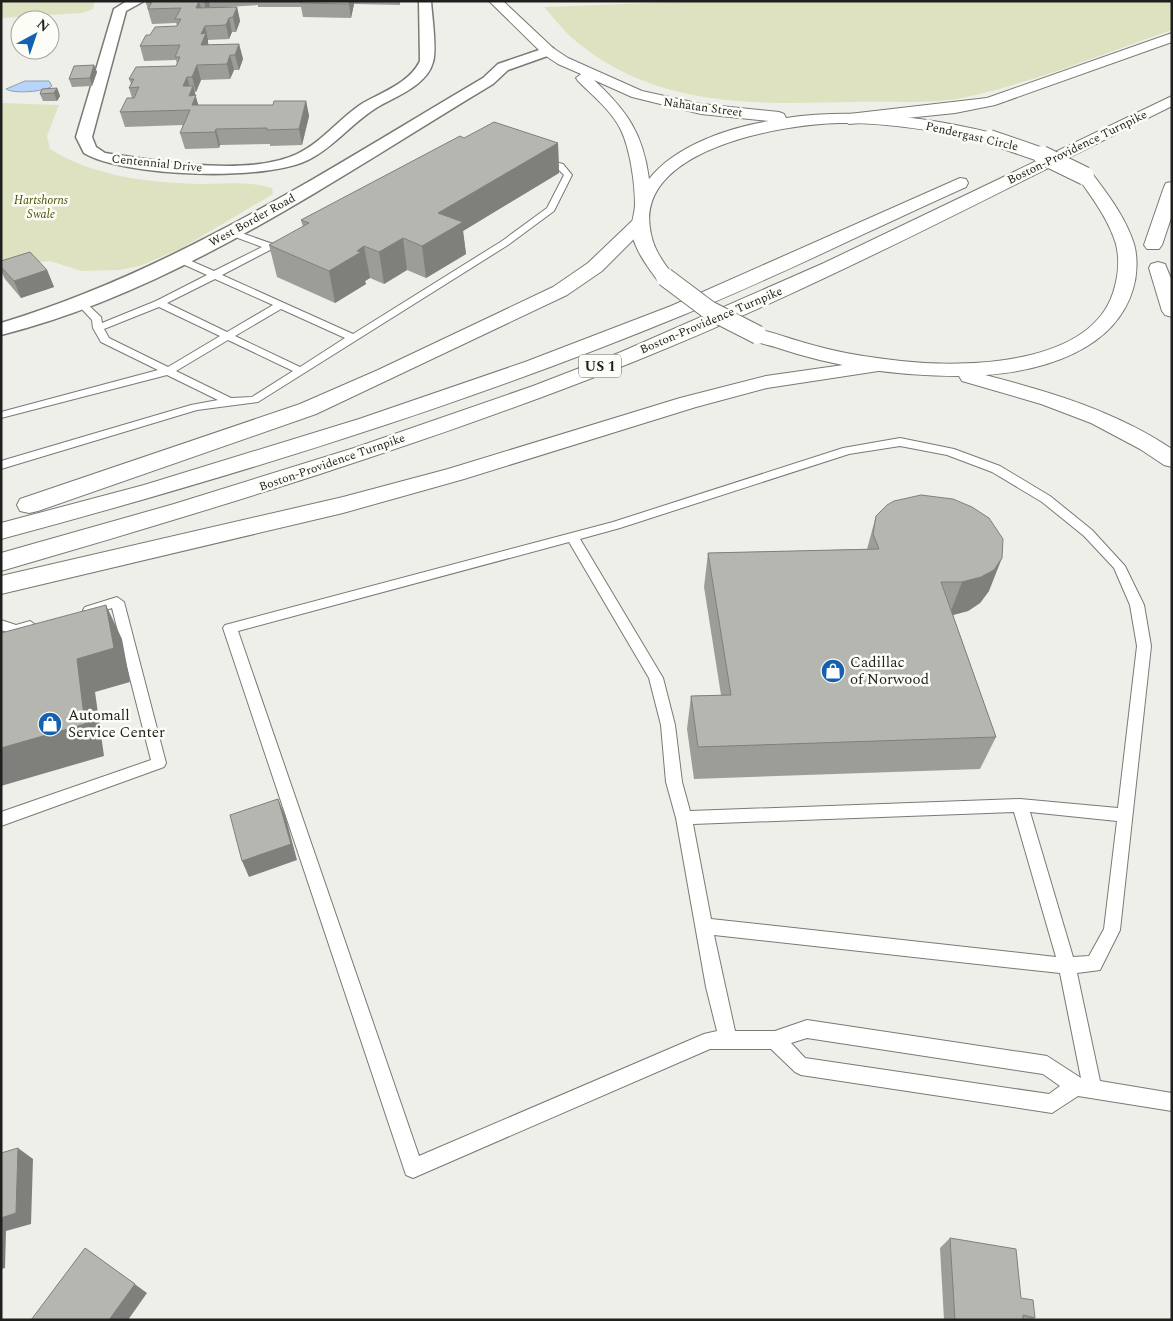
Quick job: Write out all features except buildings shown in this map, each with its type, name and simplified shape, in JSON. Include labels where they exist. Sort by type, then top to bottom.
[{"type":"main road","name":"Nahatan Street","points":[[495,1],[548,51],[568,63],[637,94],[670,103],[810,120]]},
{"type":"main road","points":[[849,119],[955,108],[990,102],[1172,37]]},
{"type":"main road","name":"Nahatan Street","points":[[568,63],[615,109],[626,125],[636,154],[643,203]]},
{"type":"main road","name":"Boston-Providence Turnpike","points":[[1,531],[151,491],[368,424],[532,366],[678,310],[962,183],[1172,84]]},
{"type":"main road","name":"Boston-Providence Turnpike","points":[[1,562],[270,484],[430,430],[631,354],[714,320],[834,265],[1172,100]]},
{"type":"main road","name":"Pendergast Circle","points":[[638,225],[643,203],[656,180],[674,163],[711,142],[764,127],[810,120],[849,119],[922,124],[990,137],[1042,154],[1085,176],[1124,204],[1137,219],[1153,245],[1158,268],[1150,296]]},
{"type":"main road","points":[[1153,245],[1172,187]]},
{"type":"main road","points":[[1,514],[308,409],[560,291],[595,267],[638,225],[653,261],[665,277],[678,288],[735,325],[758,336],[832,358],[878,366],[946,370],[994,368],[1035,362],[1077,350],[1115,332],[1133,318]]},
{"type":"main road","points":[[1158,268],[1172,311]]},
{"type":"main road","points":[[1,585],[161,549],[374,496],[456,474],[679,404],[769,381],[878,366]]},
{"type":"main road","points":[[946,370],[1056,401],[1143,438],[1172,460]]},
{"type":"street","name":"Centennial Drive","points":[[138,1],[120,9],[84,137],[89,150],[101,157],[200,169],[258,168],[301,159],[331,136],[347,120],[424,70],[427,61],[425,1]]},
{"type":"street","points":[[488,81],[503,67],[548,51]]},
{"type":"street","points":[[488,81],[568,63]]},
{"type":"street","name":"West Border Road","points":[[1,329],[107,293],[179,259],[230,232],[399,126],[417,123],[488,81]]},
{"type":"street","points":[[363,109],[381,113]]},
{"type":"street","points":[[347,120],[365,125]]},
{"type":"street","points":[[382,129],[399,126]]},
{"type":"lane","points":[[1,465],[196,408],[228,401],[254,400],[505,243],[551,209],[568,175],[560,166],[534,157]]},
{"type":"lane","points":[[230,232],[283,252],[296,250]]},
{"type":"lane","points":[[98,328],[159,303],[270,247]]},
{"type":"lane","points":[[179,259],[353,338]]},
{"type":"lane","points":[[81,303],[96,319],[98,328],[105,340],[228,401]]},
{"type":"lane","points":[[159,303],[301,371]]},
{"type":"lane","points":[[1,415],[168,372],[280,305]]},
{"type":"lane","points":[[704,926],[1067,966],[1094,964],[1112,930],[1144,646],[1137,605],[1118,566],[1088,532],[1046,499],[996,470],[950,452],[900,442],[847,451],[616,525],[230,628],[414,1168],[710,1040],[775,1040],[807,1029],[1047,1065],[1084,1087],[1172,1102]]},
{"type":"lane","points":[[572,536],[656,678],[668,725],[674,782],[684,818],[728,1040]]},
{"type":"lane","points":[[1,819],[159,763],[117,602],[80,613]]},
{"type":"lane","points":[[1,625],[16,630],[44,623]]},
{"type":"lane","points":[[684,818],[1020,805],[1125,815]]},
{"type":"lane","points":[[1020,805],[1067,966],[1084,1087]]},
{"type":"lane","points":[[775,1040],[801,1066],[1052,1104],[1084,1087]]},
{"type":"green space","points":[[1,1],[95,1],[93,9],[82,13],[60,14],[60,10],[10,10],[10,17],[1,18]]},
{"type":"green space","points":[[703,1],[1172,1],[1172,30],[1048,74],[997,90],[957,99],[913,102],[779,103],[706,97],[671,90],[637,78],[604,61],[572,38],[544,7]]},
{"type":"green space","name":"Hartshorns Swale","points":[[1,103],[59,105],[47,136],[50,149],[67,159],[85,166],[124,177],[144,180],[203,184],[254,184],[272,188],[273,194],[182,248],[140,266],[119,270],[81,271],[50,261],[1,267]]},
{"type":"water","points":[[25,81],[49,81],[52,86],[43,90],[29,92],[6,89]]},
{"type":"place","name":"Cadillac of Norwood","points":[[833,671]]},
{"type":"place","name":"Automall Service Center","points":[[50,724]]}]
